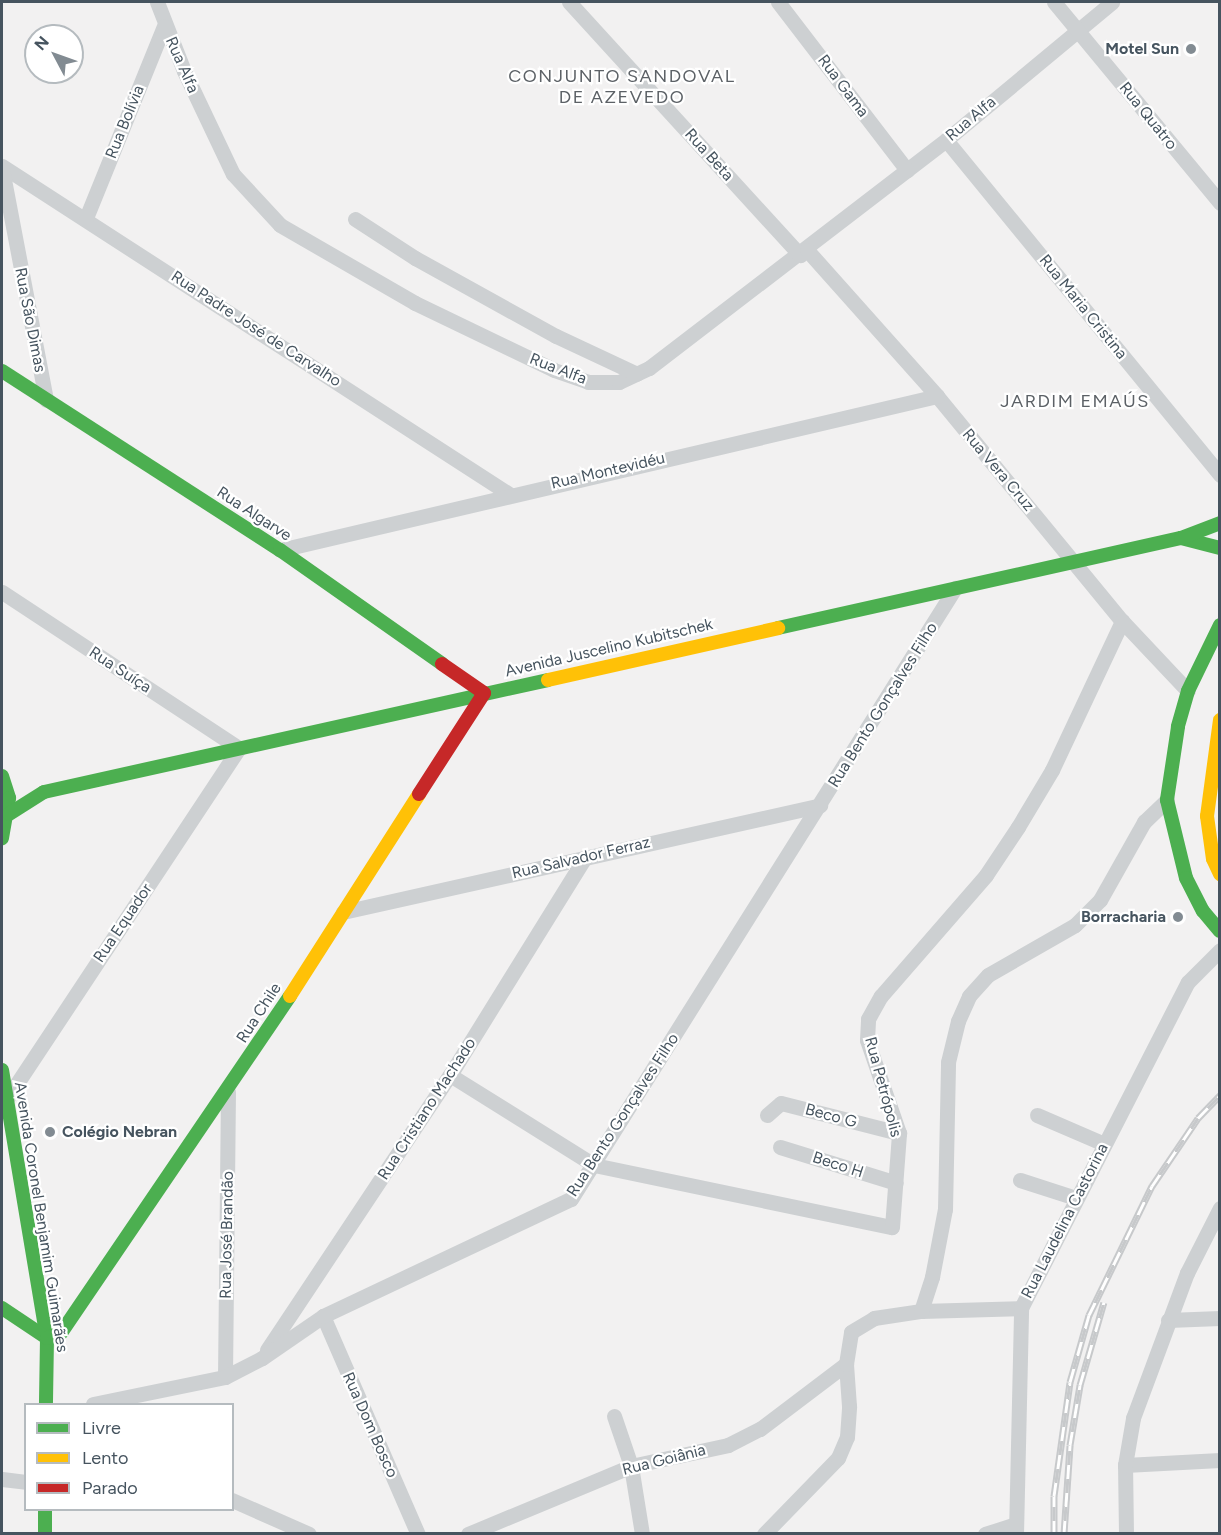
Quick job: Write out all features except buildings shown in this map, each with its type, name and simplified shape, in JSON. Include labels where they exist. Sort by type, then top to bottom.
[{"type":"street","name":"Rua Alfa","points":[[157,2],[164,26],[233,174],[257,205],[280,225],[415,303],[554,370],[588,382],[619,382],[638,374],[803,252],[946,140],[1077,28],[1112,2]]},
{"type":"street","name":"Rua Beta","points":[[569,2],[803,252]]},
{"type":"street","name":"Rua Gama","points":[[778,2],[907,170]]},
{"type":"street","points":[[1054,2],[1077,28]]},
{"type":"street","name":"Rua Bolívia","points":[[86,218],[164,26]]},
{"type":"street","name":"Rua Quatro","points":[[1077,28],[1220,203]]},
{"type":"street","name":"Rua Maria Cristina","points":[[946,140],[1220,475]]},
{"type":"street","name":"Rua Padre José de Carvalho","points":[[2,168],[86,218],[509,494]]},
{"type":"street","name":"Rua São Dimas","points":[[2,168],[46,400]]},
{"type":"street","points":[[355,219],[414,258],[556,336],[638,374]]},
{"type":"street","name":"Rua Vera Cruz","points":[[803,252],[937,396],[1122,621],[1188,691]]},
{"type":"street","name":"Rua Algarve","points":[[2,371],[280,550],[484,693]]},
{"type":"street","name":"Rua Montevidéu","points":[[280,550],[509,494],[937,396]]},
{"type":"street","name":"Avenida Juscelino Kubitschek","points":[[9,814],[44,792],[1074,560],[1181,538],[1220,523]]},
{"type":"street","points":[[1181,538],[1220,548]]},
{"type":"street","name":"Rua Bento Gonçalves Filho","points":[[98,1403],[225,1377],[262,1358],[323,1316],[571,1199],[955,588]]},
{"type":"street","name":"Rua Suíça","points":[[2,592],[239,748]]},
{"type":"street","name":"Rua Petrópolis","points":[[450,1075],[594,1165],[892,1227],[898,1133],[867,1040],[868,1019],[881,996],[986,875],[1018,827],[1052,770],[1122,621]]},
{"type":"street","points":[[1220,625],[1188,691],[1178,727],[1167,800],[1186,878],[1203,911],[1220,931]]},
{"type":"street","name":"Rua Chile","points":[[47,1338],[61,1332],[228,1092],[484,693]]},
{"type":"street","points":[[1218,727],[1207,816],[1213,859],[1220,874]]},
{"type":"street","name":"Rua Equador","points":[[4,1096],[239,748]]},
{"type":"street","points":[[2,838],[9,814],[3,779]]},
{"type":"street","name":"Avenida Juscelino Kubitschek","points":[[3,779],[44,792]]},
{"type":"street","points":[[921,1311],[932,1277],[945,1209],[948,1062],[958,1021],[969,996],[988,975],[1075,926],[1100,900],[1144,822],[1167,800]]},
{"type":"street","name":"Rua Salvador Ferraz","points":[[343,912],[820,806]]},
{"type":"street","name":"Rua Cristiano Machado","points":[[262,1358],[450,1075],[585,857]]},
{"type":"street","name":"Rua Laudelina Castorina","points":[[1015,1528],[1021,1308],[1188,982],[1220,950]]},
{"type":"street","name":"Avenida Coronel Benjamim Guimarães","points":[[2,1070],[4,1096],[47,1338],[46,1403]]},
{"type":"street","name":"Rua José Brandão","points":[[225,1377],[228,1092]]},
{"type":"street","name":"Beco G","points":[[767,1115],[781,1103],[898,1133]]},
{"type":"street","points":[[1037,1114],[1104,1144]]},
{"type":"street","name":"Beco H","points":[[780,1147],[896,1183]]},
{"type":"street","points":[[1020,1180],[1076,1198]]},
{"type":"street","points":[[1126,1533],[1125,1465],[1133,1418],[1168,1320],[1220,1208]]},
{"type":"street","points":[[2,1308],[47,1338]]},
{"type":"street","points":[[764,1533],[838,1458],[847,1437],[849,1406],[846,1364],[851,1332],[861,1323],[921,1311],[1021,1308]]},
{"type":"street","name":"Rua Dom Bosco","points":[[323,1316],[418,1533]]},
{"type":"street","points":[[1168,1320],[1220,1318]]},
{"type":"street","name":"Rua Goiânia","points":[[468,1533],[631,1466],[728,1445],[760,1429],[846,1364]]},
{"type":"street","points":[[614,1416],[631,1466],[642,1533]]},
{"type":"street","points":[[1125,1465],[1220,1460]]},
{"type":"street","points":[[2,1479],[24,1482]]},
{"type":"street","points":[[234,1501],[309,1533]]},
{"type":"street","points":[[45,1511],[45,1533]]},
{"type":"street","points":[[985,1533],[1015,1528]]},
{"type":"railway","points":[[1054,1534],[1054,1496],[1070,1382],[1089,1315],[1152,1186],[1198,1118],[1220,1095]]},
{"type":"railway","points":[[1064,1534],[1070,1445],[1080,1385],[1104,1302]]},
{"type":"traffic: fast","points":[[2,371],[280,550],[442,664]]},
{"type":"traffic: fast","points":[[778,628],[1181,538],[1220,523]]},
{"type":"traffic: fast","points":[[1181,538],[1220,548]]},
{"type":"traffic: fast","points":[[1220,625],[1188,691],[1178,727],[1167,800],[1186,878],[1203,911],[1220,931]]},
{"type":"traffic: fast","points":[[9,814],[44,792],[548,680]]},
{"type":"traffic: fast","points":[[2,776],[9,798],[2,838]]},
{"type":"traffic: fast","points":[[2,1308],[47,1338],[61,1333],[290,996]]},
{"type":"traffic: fast","points":[[2,1070],[47,1338],[46,1403]]},
{"type":"traffic: fast","points":[[45,1511],[45,1534]]},
{"type":"traffic: slow","points":[[548,680],[778,628]]},
{"type":"traffic: slow","points":[[1220,720],[1207,816],[1213,859],[1220,874]]},
{"type":"traffic: slow","points":[[290,996],[419,794]]},
{"type":"traffic: jam","points":[[419,794],[484,693],[442,664]]},
{"type":"place","name":"Motel Sun","points":[[1191,49]]},
{"type":"place","name":"Borracharia","points":[[1178,917]]},
{"type":"place","name":"Colégio Nebran","points":[[50,1132]]},
{"type":"district","name":"CONJUNTO SANDOVAL DE AZEVEDO","points":[[622,88]]},
{"type":"district","name":"JARDIM EMAÚS","points":[[1075,401]]}]
